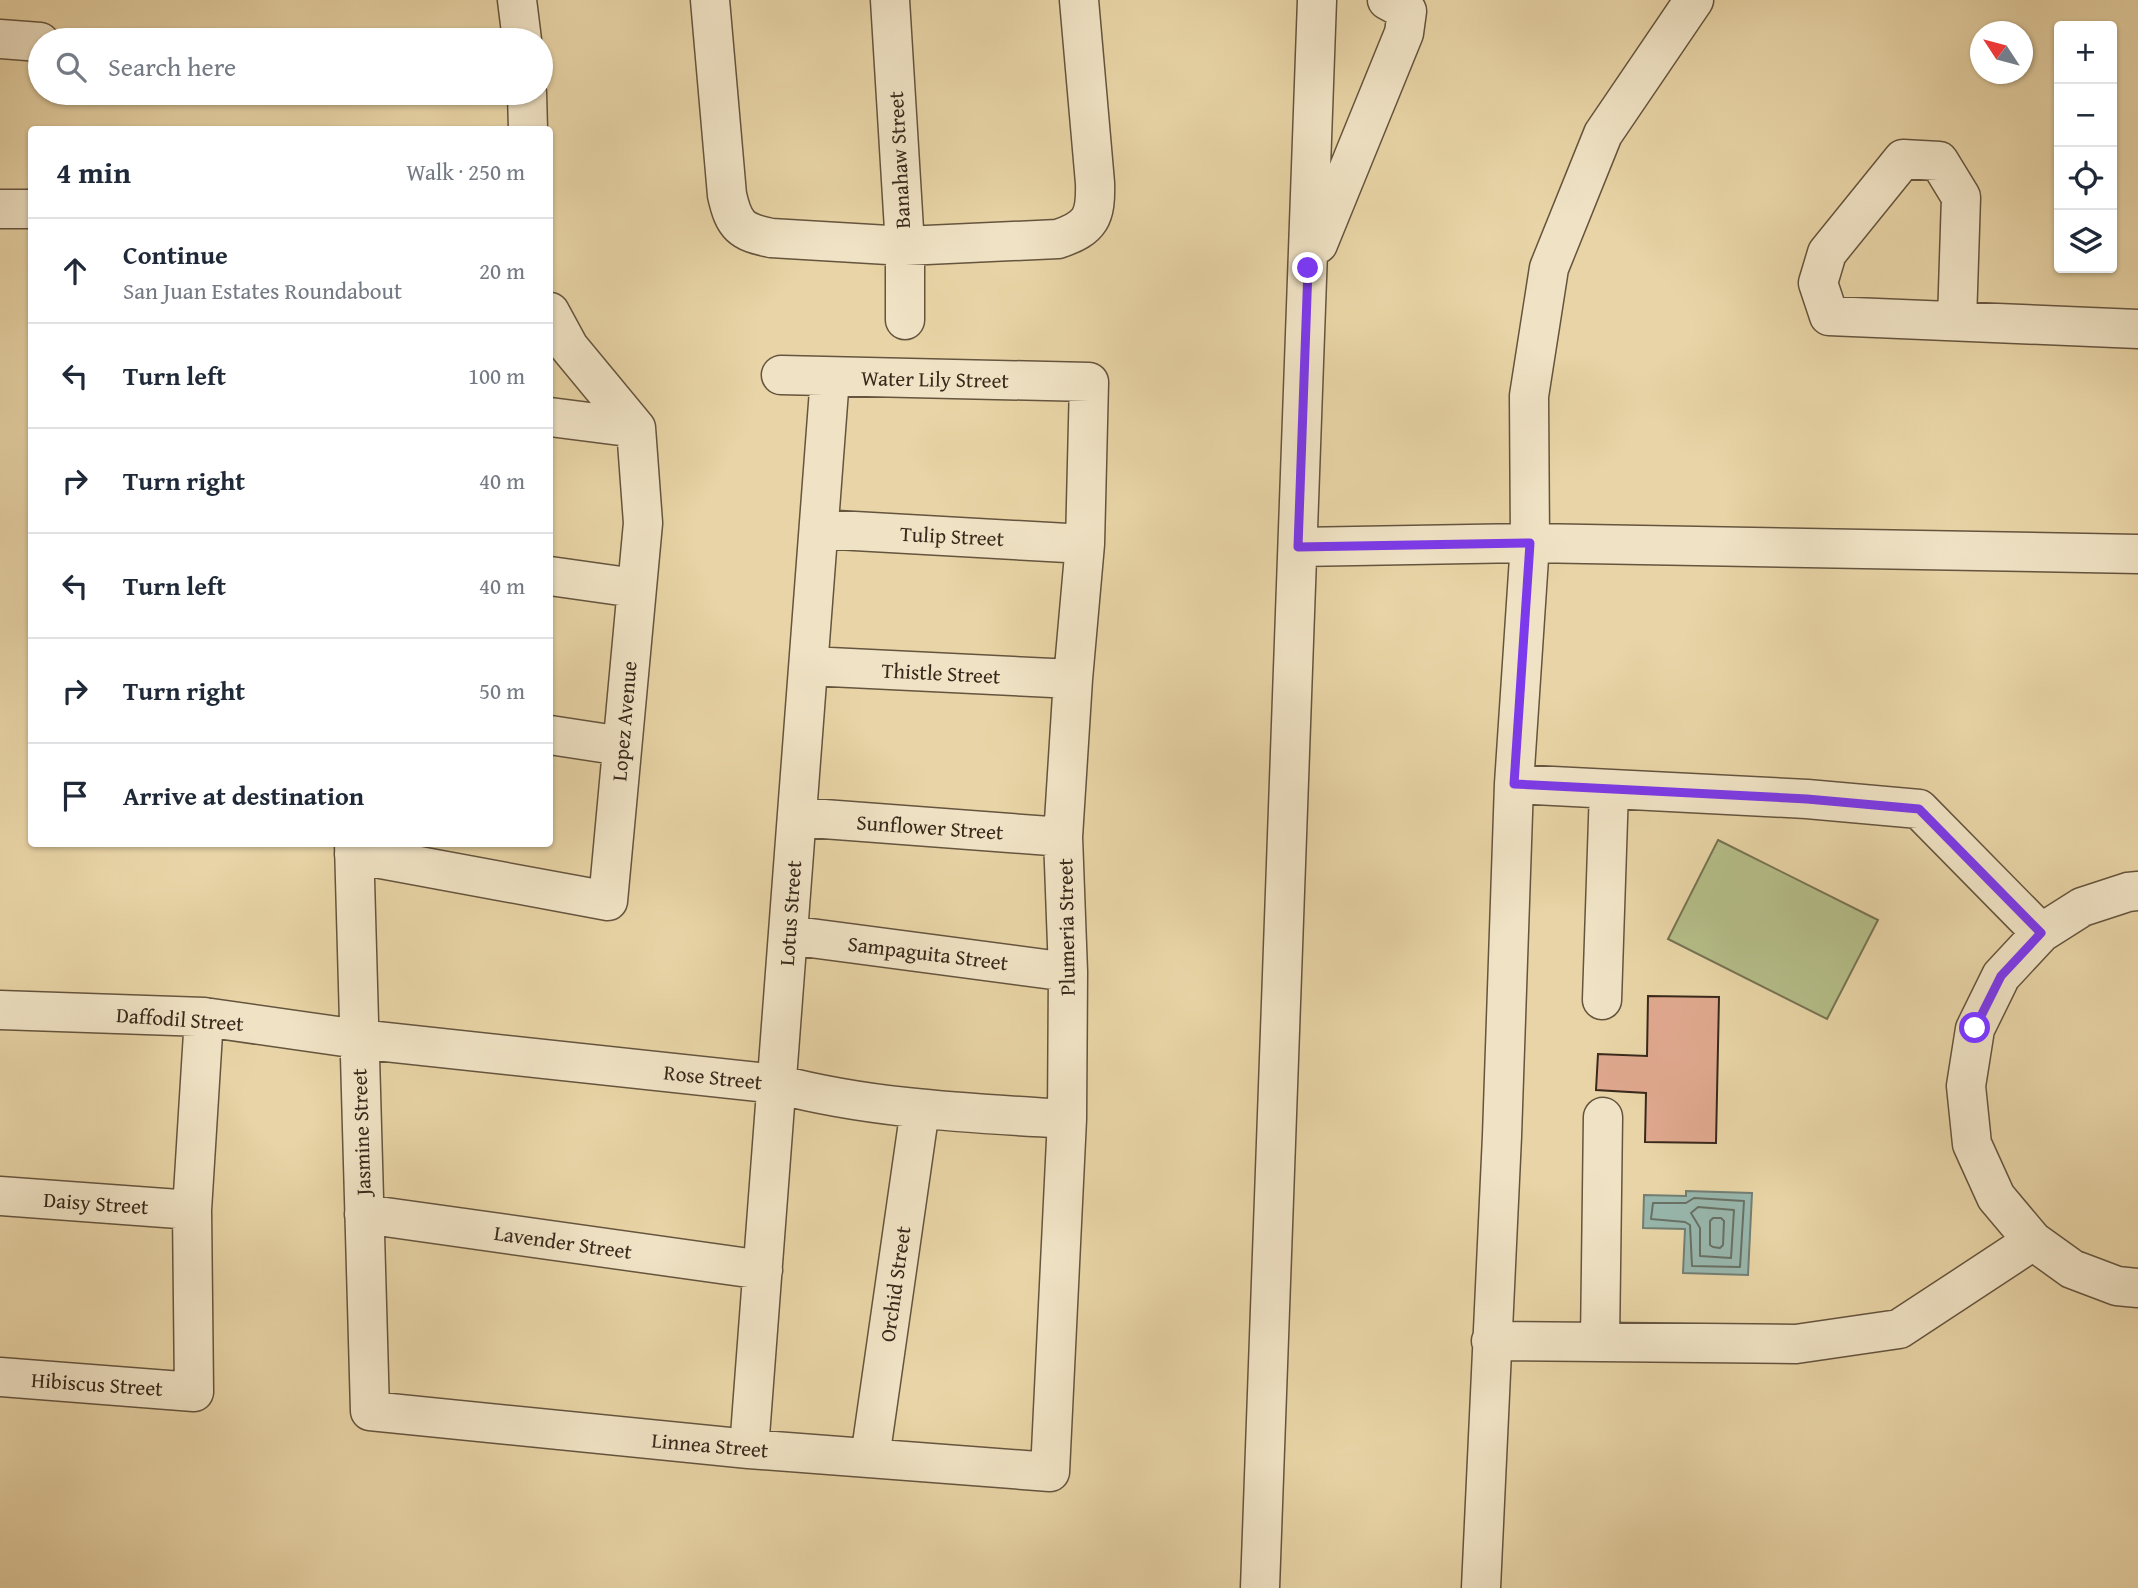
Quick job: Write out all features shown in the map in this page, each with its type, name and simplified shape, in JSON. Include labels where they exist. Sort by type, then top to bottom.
[{"type":"street","points":[[517,0],[520,28]]},
{"type":"street","points":[[709,0],[727,195],[739,228],[771,238],[905,246],[1058,239],[1077,233],[1092,219],[1096,200],[1095,183],[1079,0]]},
{"type":"street","name":"Banahaw Street","points":[[890,0],[905,246],[905,320]]},
{"type":"street","points":[[1260,1588],[1317,0]]},
{"type":"street","points":[[1308,268],[1404,33],[1407,11],[1387,0]]},
{"type":"street","points":[[1481,1588],[1502,1136],[1514,784],[1530,543],[1529,396],[1549,268],[1603,134],[1694,0]]},
{"type":"street","points":[[0,39],[28,41]]},
{"type":"street","points":[[527,105],[528,126]]},
{"type":"street","points":[[1957,321],[1961,197],[1939,161],[1903,159],[1827,253],[1818,283],[1829,316],[2138,329]]},
{"type":"street","points":[[0,209],[28,209]]},
{"type":"street","points":[[553,318],[569,347],[636,428]]},
{"type":"street","name":"Water Lily Street","points":[[781,375],[1089,382]]},
{"type":"street","name":"Lotus Street","points":[[749,1449],[830,377]]},
{"type":"street","name":"Plumeria Street","points":[[1050,1472],[1067,1119],[1068,972],[1063,837],[1085,544],[1089,382]]},
{"type":"street","points":[[553,417],[636,428]]},
{"type":"street","name":"Lopez Avenue","points":[[354,848],[608,901],[643,523],[636,428]]},
{"type":"street","name":"Tulip Street","points":[[819,528],[1085,544]]},
{"type":"street","points":[[1298,547],[1530,543],[2138,554]]},
{"type":"street","points":[[553,576],[635,588]]},
{"type":"street","name":"Thistle Street","points":[[808,666],[1073,679]]},
{"type":"street","points":[[553,735],[622,746]]},
{"type":"street","points":[[1514,784],[1807,799],[1919,809],[2041,933]]},
{"type":"street","points":[[1602,1000],[1609,789]]},
{"type":"street","name":"Sunflower Street","points":[[797,817],[1063,837]]},
{"type":"street","name":"Jasmine Street","points":[[354,848],[370,1411]]},
{"type":"street","points":[[2138,891],[2082,907],[2041,933],[2001,976],[1975,1028],[1966,1086],[1972,1144],[1996,1197],[2033,1241],[2072,1269],[2116,1286],[2138,1288]]},
{"type":"street","name":"Sampaguita Street","points":[[788,935],[1068,972]]},
{"type":"street","name":"Daffodil Street","points":[[0,1010],[204,1017],[358,1039]]},
{"type":"street","points":[[192,1210],[204,1017]]},
{"type":"street","name":"Rose Street","points":[[358,1039],[777,1084],[802,1091],[920,1109],[1067,1119]]},
{"type":"street","name":"Orchid Street","points":[[870,1458],[920,1109]]},
{"type":"street","points":[[1600,1342],[1603,1117]]},
{"type":"street","name":"Daisy Street","points":[[0,1196],[192,1210]]},
{"type":"street","name":"Hibiscus Street","points":[[0,1377],[194,1392],[192,1210]]},
{"type":"street","name":"Lavender Street","points":[[363,1214],[763,1270]]},
{"type":"street","points":[[1491,1341],[1796,1344],[1899,1329],[2033,1241]]},
{"type":"street","name":"Linnea Street","points":[[370,1411],[749,1449],[1050,1472]]},
{"type":"green space","points":[[1718,840],[1878,920],[1827,1019],[1668,939]]},
{"type":"water","points":[[1686,1191],[1752,1193],[1748,1275],[1683,1273],[1685,1229],[1643,1228],[1644,1195],[1686,1196]]},
{"type":"building","points":[[1648,996],[1719,997],[1716,1143],[1645,1142],[1646,1093],[1596,1090],[1598,1054],[1647,1056]]},
{"type":"route","points":[[1308,268],[1298,547],[1530,543],[1514,784],[1807,799],[1919,809],[2041,933],[2001,976],[1975,1028]]}]
